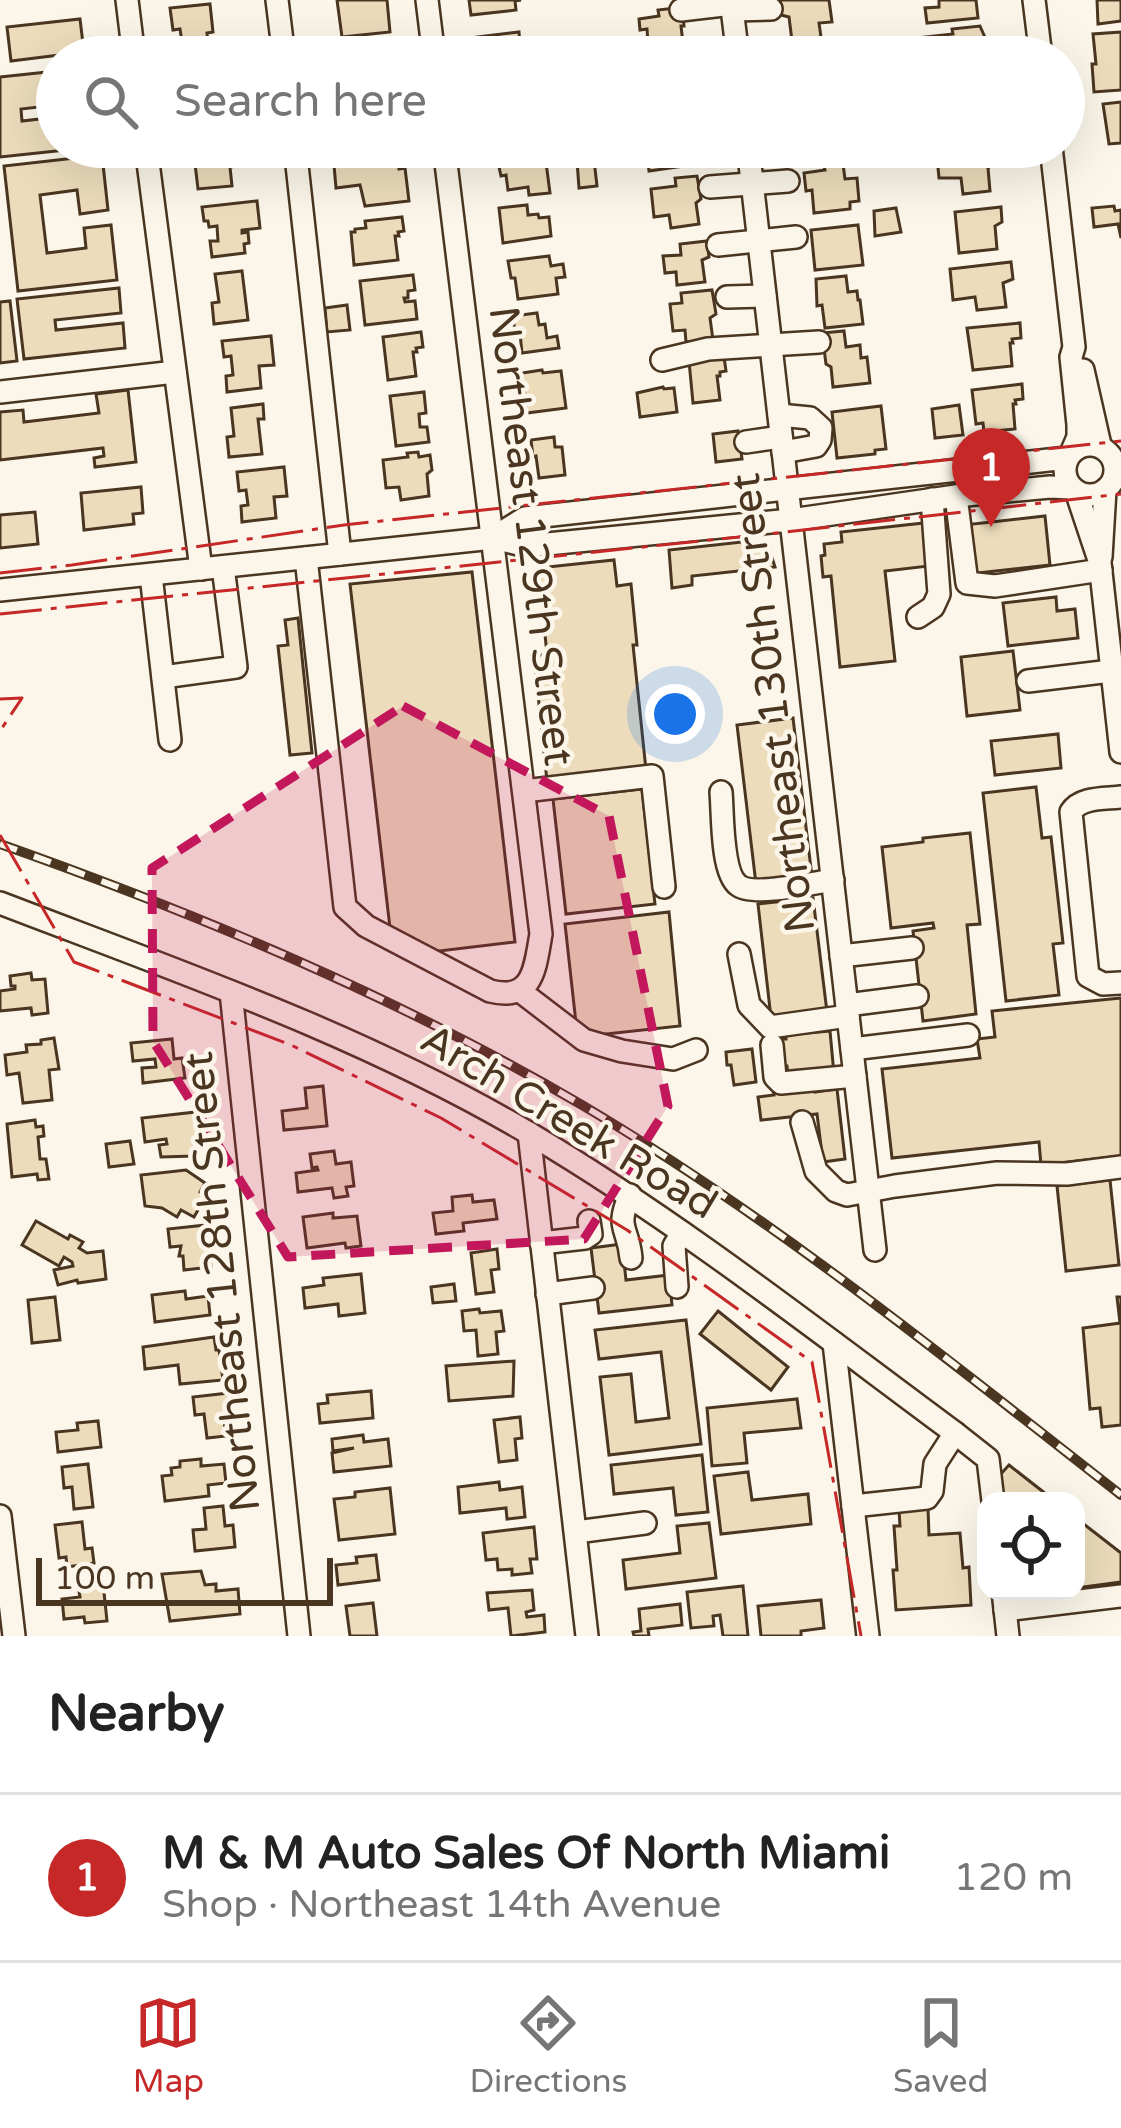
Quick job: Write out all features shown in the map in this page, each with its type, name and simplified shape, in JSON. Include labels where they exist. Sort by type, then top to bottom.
[{"type":"street","points":[[127,0],[131,36]]},
{"type":"street","points":[[278,0],[282,36]]},
{"type":"street","points":[[427,0],[431,36]]},
{"type":"street","points":[[1034,0],[1038,36]]},
{"type":"street","points":[[681,10],[732,4],[771,9]]},
{"type":"street","points":[[732,4],[736,36]]},
{"type":"street","points":[[149,168],[175,372],[236,668],[163,677]]},
{"type":"street","points":[[297,168],[340,554]]},
{"type":"street","name":"Northeast 129th Street","points":[[447,168],[541,934],[534,974],[520,991]]},
{"type":"street","name":"Northeast 130th Street","points":[[751,168],[875,1250]]},
{"type":"street","points":[[1053,168],[1074,347],[1115,468],[1100,567]]},
{"type":"street","points":[[710,187],[788,181]]},
{"type":"street","points":[[718,245],[796,237]]},
{"type":"street","points":[[727,297],[765,296]]},
{"type":"street","points":[[662,360],[708,349],[819,342]]},
{"type":"street","points":[[1074,347],[1078,437],[1065,472],[1100,567],[1121,752]]},
{"type":"street","points":[[0,392],[175,372]]},
{"type":"street","points":[[746,442],[781,435]]},
{"type":"street","points":[[493,538],[526,518],[1043,463],[1086,445],[1111,452]]},
{"type":"street","points":[[0,590],[493,538],[527,546],[791,520],[1050,487],[1092,495],[1113,482]]},
{"type":"street","points":[[956,496],[967,584],[995,586],[1100,567]]},
{"type":"street","points":[[918,616],[933,608],[940,594],[932,499]]},
{"type":"street","points":[[306,558],[346,907],[366,926],[490,991],[520,991],[584,1040],[673,1059],[696,1050]]},
{"type":"street","points":[[151,574],[170,740]]},
{"type":"street","points":[[1028,681],[1111,671]]},
{"type":"street","points":[[524,791],[652,776],[664,887]]},
{"type":"street","points":[[721,792],[728,872],[743,890],[833,880]]},
{"type":"street","points":[[1121,797],[1082,802],[1071,812],[1088,976],[1103,984],[1121,982]]},
{"type":"street","name":"Arch Creek Road","points":[[0,903],[394,1060],[530,1133],[630,1196],[955,1433],[988,1459],[992,1492]]},
{"type":"street","points":[[842,956],[912,948]]},
{"type":"street","points":[[739,954],[749,1005],[770,1027],[917,996]]},
{"type":"street","name":"Northeast 128th Street","points":[[231,992],[299,1636]]},
{"type":"street","points":[[852,1049],[968,1035]]},
{"type":"street","points":[[772,1046],[775,1077],[781,1083],[855,1076]]},
{"type":"street","points":[[802,1122],[816,1172],[847,1196],[997,1173],[1067,1174],[1121,1168]]},
{"type":"street","points":[[530,1133],[587,1636]]},
{"type":"street","points":[[630,1196],[621,1216],[632,1258]]},
{"type":"street","points":[[542,1243],[585,1238],[591,1234],[590,1221]]},
{"type":"street","points":[[677,1287],[674,1246],[682,1233]]},
{"type":"street","points":[[547,1294],[593,1288]]},
{"type":"street","points":[[834,1343],[868,1636]]},
{"type":"street","points":[[853,1506],[927,1498],[935,1464],[955,1433]]},
{"type":"street","points":[[0,1516],[14,1636]]},
{"type":"street","points":[[576,1532],[645,1523]]},
{"type":"street","points":[[1085,1597],[1121,1596]]},
{"type":"street","points":[[1004,1600],[1008,1636]]},
{"type":"highlighted area","points":[[403,706],[609,816],[668,1106],[584,1239],[288,1257],[153,1041],[152,868]]},
{"type":"building","points":[[337,0],[387,0],[390,32],[342,36]]},
{"type":"building","points":[[469,0],[521,0],[515,1],[516,10],[471,15]]},
{"type":"building","points":[[780,0],[829,0],[832,22],[819,23],[821,36],[791,36],[789,17],[781,15]]},
{"type":"building","points":[[939,0],[976,0],[978,18],[927,23],[925,8],[939,7]]},
{"type":"building","points":[[1097,0],[1121,0],[1121,21],[1098,24]]},
{"type":"building","points":[[210,4],[213,32],[181,36],[180,29],[173,30],[170,8]]},
{"type":"building","points":[[675,8],[683,14],[682,36],[648,36],[647,29],[640,30],[639,19],[659,16],[658,10]]},
{"type":"building","points":[[80,19],[82,36],[36,36],[36,58],[11,61],[7,27]]},
{"type":"building","points":[[980,26],[984,36],[934,36],[953,34],[952,29]]},
{"type":"building","points":[[1121,32],[1121,90],[1094,92],[1093,34]]},
{"type":"building","points":[[36,73],[36,107],[21,109],[22,121],[36,119],[36,153],[0,157],[0,77]]},
{"type":"building","points":[[1121,102],[1121,143],[1109,144],[1103,104]]},
{"type":"building","points":[[36,162],[36,168],[103,168],[108,210],[80,214],[77,190],[40,195],[47,253],[86,248],[84,228],[111,225],[117,280],[18,291],[4,166]]},
{"type":"building","points":[[196,168],[230,168],[232,186],[198,189]]},
{"type":"building","points":[[334,168],[405,168],[409,201],[365,206],[360,185],[336,188]]},
{"type":"building","points":[[499,168],[547,168],[550,193],[529,195],[528,187],[508,190],[506,175],[501,176]]},
{"type":"building","points":[[578,168],[595,168],[597,186],[579,188]]},
{"type":"building","points":[[844,168],[845,179],[857,178],[859,201],[850,202],[850,209],[814,213],[812,190],[806,191],[804,173]]},
{"type":"building","points":[[938,168],[988,168],[990,191],[963,194],[961,178],[939,178]]},
{"type":"building","points":[[697,176],[699,224],[671,228],[669,215],[654,217],[651,189],[676,186],[675,178]]},
{"type":"building","points":[[257,201],[260,228],[242,230],[248,232],[245,253],[212,257],[210,241],[218,241],[217,226],[209,227],[204,221],[202,207]]},
{"type":"building","points":[[527,205],[528,215],[549,217],[551,236],[503,243],[499,208]]},
{"type":"building","points":[[1114,206],[1115,211],[1121,210],[1121,238],[1118,224],[1094,227],[1092,208]]},
{"type":"building","points":[[1001,207],[1002,222],[995,226],[997,249],[959,253],[955,212]]},
{"type":"building","points":[[896,208],[901,232],[875,236],[874,211]]},
{"type":"building","points":[[402,217],[404,231],[395,236],[398,260],[354,265],[351,232],[366,228],[365,221]]},
{"type":"building","points":[[858,225],[863,265],[815,270],[811,230]]},
{"type":"building","points":[[707,241],[709,257],[702,260],[705,282],[677,285],[676,272],[665,273],[663,256],[681,255],[680,244]]},
{"type":"building","points":[[549,256],[551,266],[563,264],[565,277],[556,278],[558,294],[518,299],[508,261]]},
{"type":"building","points":[[1011,262],[1013,279],[1003,283],[1006,307],[977,310],[975,297],[953,300],[950,269]]},
{"type":"building","points":[[242,271],[248,320],[214,324],[212,303],[219,302],[215,274]]},
{"type":"building","points":[[413,275],[415,290],[404,298],[415,301],[417,319],[365,325],[360,281]]},
{"type":"building","points":[[846,276],[848,292],[857,291],[863,324],[825,328],[822,305],[817,306],[816,279]]},
{"type":"building","points":[[119,288],[121,313],[55,320],[56,330],[123,323],[125,348],[24,359],[17,299]]},
{"type":"building","points":[[712,290],[713,340],[686,342],[685,330],[673,331],[670,304],[682,303],[681,293]]},
{"type":"building","points":[[10,301],[17,361],[0,363],[0,302]]},
{"type":"building","points":[[347,305],[350,330],[327,332],[325,308]]},
{"type":"building","points":[[537,313],[547,338],[557,336],[559,348],[522,353],[513,316]]},
{"type":"building","points":[[1020,323],[1021,338],[1010,343],[1012,366],[973,370],[967,328]]},
{"type":"building","points":[[844,331],[846,347],[860,345],[861,358],[867,357],[870,383],[833,387],[822,333]]},
{"type":"building","points":[[421,332],[423,347],[413,352],[416,376],[388,380],[383,337]]},
{"type":"building","points":[[271,336],[274,365],[259,366],[261,388],[227,392],[226,376],[233,375],[231,356],[224,357],[222,341]]},
{"type":"building","points":[[724,357],[726,371],[717,376],[720,400],[693,403],[689,361]]},
{"type":"building","points":[[561,371],[566,408],[527,413],[524,387],[518,387],[516,374]]},
{"type":"building","points":[[1022,384],[1023,399],[1013,404],[1015,429],[984,432],[983,423],[976,424],[972,390]]},
{"type":"building","points":[[674,388],[677,412],[640,417],[637,393]]},
{"type":"building","points":[[128,390],[136,462],[95,467],[94,458],[104,456],[103,448],[0,460],[0,412],[23,410],[24,422],[99,413],[96,394]]},
{"type":"building","points":[[424,392],[426,413],[419,414],[420,427],[427,427],[429,442],[396,446],[390,396]]},
{"type":"building","points":[[263,404],[264,419],[258,419],[262,454],[229,457],[227,437],[234,436],[231,408]]},
{"type":"building","points":[[959,405],[963,435],[935,438],[932,409]]},
{"type":"building","points":[[881,406],[886,449],[837,458],[832,412]]},
{"type":"building","points":[[738,431],[742,459],[716,462],[713,434]]},
{"type":"building","points":[[554,437],[555,447],[562,447],[565,475],[539,478],[531,440]]},
{"type":"building","points":[[418,452],[419,457],[430,455],[429,496],[401,500],[399,487],[386,488],[383,460]]},
{"type":"building","points":[[284,467],[287,496],[274,497],[276,518],[242,522],[241,506],[248,505],[246,490],[239,491],[237,472]]},
{"type":"building","points":[[141,487],[143,513],[133,514],[134,524],[84,530],[81,493]]},
{"type":"building","points":[[35,512],[38,544],[0,548],[0,515]]},
{"type":"building","points":[[1045,516],[1050,565],[969,574],[964,525]]},
{"type":"building","points":[[924,523],[929,566],[885,571],[895,661],[840,667],[831,576],[823,577],[824,544],[842,542],[841,532]]},
{"type":"building","points":[[751,541],[769,548],[775,567],[692,576],[692,585],[672,588],[669,550]]},
{"type":"building","points":[[614,560],[617,586],[631,584],[646,770],[547,781],[534,656],[547,654],[538,568]]},
{"type":"building","points":[[472,572],[515,942],[431,952],[390,928],[350,584]]},
{"type":"building","points":[[1056,597],[1057,611],[1075,609],[1078,638],[1008,646],[1003,603]]},
{"type":"building","points":[[298,618],[312,753],[290,755],[278,646],[288,645],[285,620]]},
{"type":"building","points":[[1013,651],[1020,710],[967,716],[961,657]]},
{"type":"building","points":[[793,718],[812,877],[756,884],[737,725]]},
{"type":"building","points":[[1058,734],[1061,768],[995,775],[991,741]]},
{"type":"building","points":[[1036,787],[1042,838],[1051,837],[1063,943],[1053,944],[1059,995],[1006,1001],[983,793]]},
{"type":"building","points":[[642,789],[655,904],[566,914],[553,799]]},
{"type":"building","points":[[970,833],[980,924],[967,925],[976,1014],[923,1021],[913,931],[934,928],[933,923],[891,928],[882,847]]},
{"type":"building","points":[[813,898],[827,1012],[771,1018],[758,904]]},
{"type":"building","points":[[669,912],[680,1026],[597,1035],[576,1023],[565,924]]},
{"type":"building","points":[[31,973],[32,980],[45,979],[48,1013],[32,1015],[31,1008],[0,1011],[0,991],[15,989],[10,976]]},
{"type":"building","points":[[1121,998],[1121,1156],[1041,1165],[1039,1142],[892,1158],[882,1069],[980,1058],[977,1039],[995,1037],[992,1011]]},
{"type":"building","points":[[830,1031],[834,1074],[788,1076],[787,1066],[781,1066],[778,1039]]},
{"type":"building","points":[[54,1038],[59,1069],[49,1070],[52,1100],[23,1103],[19,1073],[7,1075],[5,1055],[27,1052],[26,1045]]},
{"type":"building","points":[[172,1039],[174,1059],[182,1058],[185,1078],[143,1083],[142,1068],[156,1067],[155,1059],[133,1061],[131,1043]]},
{"type":"building","points":[[752,1049],[756,1082],[734,1085],[726,1052]]},
{"type":"building","points":[[323,1086],[327,1126],[284,1130],[282,1111],[307,1108],[305,1088]]},
{"type":"building","points":[[814,1086],[815,1092],[837,1089],[845,1159],[823,1162],[817,1114],[761,1120],[758,1097],[774,1095],[773,1090]]},
{"type":"building","points":[[196,1112],[200,1148],[193,1149],[194,1156],[161,1157],[159,1145],[167,1144],[166,1139],[145,1142],[142,1118]]},
{"type":"building","points":[[35,1120],[36,1127],[43,1126],[44,1136],[38,1137],[40,1159],[46,1159],[49,1179],[38,1180],[37,1174],[12,1177],[7,1124]]},
{"type":"building","points":[[130,1141],[134,1164],[109,1167],[106,1144]]},
{"type":"building","points":[[334,1151],[336,1164],[351,1162],[354,1186],[346,1187],[348,1196],[334,1198],[332,1188],[298,1192],[296,1173],[318,1170],[312,1168],[310,1154]]},
{"type":"building","points":[[186,1170],[205,1183],[200,1192],[206,1196],[194,1217],[181,1210],[177,1217],[162,1208],[145,1206],[141,1175]]},
{"type":"building","points":[[1110,1180],[1119,1265],[1066,1271],[1057,1186]]},
{"type":"building","points":[[472,1195],[473,1202],[494,1200],[497,1219],[463,1223],[464,1231],[436,1234],[433,1213],[453,1211],[452,1197]]},
{"type":"building","points":[[333,1213],[333,1218],[357,1216],[361,1246],[307,1248],[303,1217]]},
{"type":"building","points":[[36,1221],[83,1242],[79,1248],[87,1253],[103,1251],[106,1279],[58,1285],[54,1270],[73,1266],[72,1262],[64,1257],[59,1266],[22,1245]]},
{"type":"building","points":[[206,1225],[211,1267],[184,1270],[181,1246],[170,1247],[168,1229]]},
{"type":"building","points":[[622,1244],[626,1280],[669,1275],[672,1305],[599,1313],[591,1248]]},
{"type":"building","points":[[497,1249],[499,1269],[491,1270],[494,1292],[476,1294],[471,1253]]},
{"type":"building","points":[[361,1274],[365,1313],[339,1316],[338,1304],[305,1308],[303,1288],[324,1285],[323,1278]]},
{"type":"building","points":[[454,1284],[456,1301],[433,1303],[431,1287]]},
{"type":"building","points":[[185,1291],[186,1299],[208,1296],[210,1315],[155,1322],[152,1295]]},
{"type":"building","points":[[55,1297],[60,1340],[32,1343],[28,1300]]},
{"type":"building","points":[[1117,1297],[1121,1297],[1121,1425],[1102,1427],[1100,1408],[1090,1409],[1083,1328],[1120,1323]]},
{"type":"building","points":[[479,1309],[480,1313],[501,1311],[504,1331],[496,1332],[498,1354],[478,1356],[476,1330],[464,1331],[462,1311]]},
{"type":"building","points":[[718,1311],[788,1367],[771,1390],[700,1334]]},
{"type":"building","points":[[686,1320],[701,1444],[609,1455],[600,1377],[631,1374],[636,1422],[669,1418],[661,1352],[599,1359],[595,1330]]},
{"type":"building","points":[[214,1337],[223,1380],[180,1384],[178,1365],[145,1369],[143,1347]]},
{"type":"building","points":[[514,1361],[513,1396],[449,1401],[446,1366]]},
{"type":"building","points":[[371,1391],[373,1418],[320,1423],[318,1404],[328,1403],[327,1395]]},
{"type":"building","points":[[229,1393],[231,1413],[223,1414],[226,1436],[207,1438],[204,1414],[195,1415],[193,1397]]},
{"type":"building","points":[[797,1399],[801,1428],[744,1433],[747,1463],[712,1466],[707,1408]]},
{"type":"building","points":[[520,1417],[517,1460],[499,1462],[494,1420]]},
{"type":"building","points":[[98,1421],[101,1447],[58,1452],[56,1432],[78,1430],[77,1423]]},
{"type":"building","points":[[363,1435],[364,1442],[388,1439],[391,1466],[334,1472],[332,1453],[354,1448],[333,1451],[332,1439]]},
{"type":"building","points":[[702,1455],[708,1512],[676,1515],[673,1488],[614,1494],[611,1465]]},
{"type":"building","points":[[201,1459],[201,1466],[224,1464],[226,1483],[208,1485],[209,1496],[165,1501],[162,1476],[172,1475],[171,1468],[180,1467],[180,1461]]},
{"type":"building","points":[[88,1464],[93,1507],[74,1509],[72,1487],[64,1488],[62,1467]]},
{"type":"building","points":[[1009,1465],[1044,1492],[1001,1492],[999,1476]]},
{"type":"building","points":[[748,1472],[752,1500],[808,1494],[811,1524],[721,1534],[714,1476]]},
{"type":"building","points":[[499,1482],[500,1490],[522,1487],[525,1517],[507,1519],[506,1508],[460,1513],[458,1487]]},
{"type":"building","points":[[390,1488],[395,1534],[339,1540],[334,1499]]},
{"type":"building","points":[[223,1506],[225,1526],[233,1525],[235,1547],[195,1551],[193,1530],[206,1529],[204,1508]]},
{"type":"building","points":[[928,1508],[929,1535],[960,1533],[963,1568],[969,1567],[971,1605],[896,1610],[894,1526],[900,1526],[899,1510]]},
{"type":"building","points":[[82,1522],[85,1549],[92,1548],[94,1563],[67,1567],[66,1557],[59,1558],[55,1525]]},
{"type":"building","points":[[709,1523],[716,1578],[626,1589],[623,1560],[680,1553],[677,1526]]},
{"type":"building","points":[[1085,1525],[1121,1553],[1121,1582],[1085,1587]]},
{"type":"building","points":[[534,1527],[537,1559],[530,1559],[532,1573],[512,1575],[512,1569],[498,1570],[497,1559],[486,1560],[483,1533]]},
{"type":"building","points":[[376,1555],[379,1580],[338,1585],[336,1565]]},
{"type":"building","points":[[201,1571],[205,1585],[216,1584],[216,1591],[238,1589],[240,1614],[170,1621],[162,1574]]},
{"type":"building","points":[[103,1583],[107,1621],[64,1619],[62,1599],[80,1597],[78,1586]]},
{"type":"building","points":[[743,1586],[748,1636],[723,1636],[720,1615],[713,1616],[714,1626],[691,1628],[687,1592]]},
{"type":"building","points":[[532,1590],[534,1610],[526,1612],[527,1617],[544,1615],[545,1632],[511,1636],[508,1608],[489,1610],[487,1593]]},
{"type":"building","points":[[821,1600],[824,1628],[801,1631],[801,1636],[761,1636],[758,1606]]},
{"type":"building","points":[[373,1603],[377,1636],[350,1636],[346,1606]]},
{"type":"building","points":[[680,1604],[682,1625],[648,1629],[649,1636],[634,1636],[633,1632],[641,1631],[639,1609]]},
{"type":"railway","points":[[0,844],[297,961],[441,1029],[582,1105],[791,1242],[1121,1495]]},
{"type":"power","points":[[0,573],[344,525],[1121,441]]},
{"type":"power","points":[[0,614],[1121,494]]},
{"type":"power","points":[[0,699],[22,698],[0,731]]},
{"type":"power","points":[[0,835],[74,962],[291,1045],[441,1118],[627,1230],[812,1362],[861,1636]]},
{"type":"place","name":"M & M Auto Sales Of North Miami","points":[[991,527]]}]
